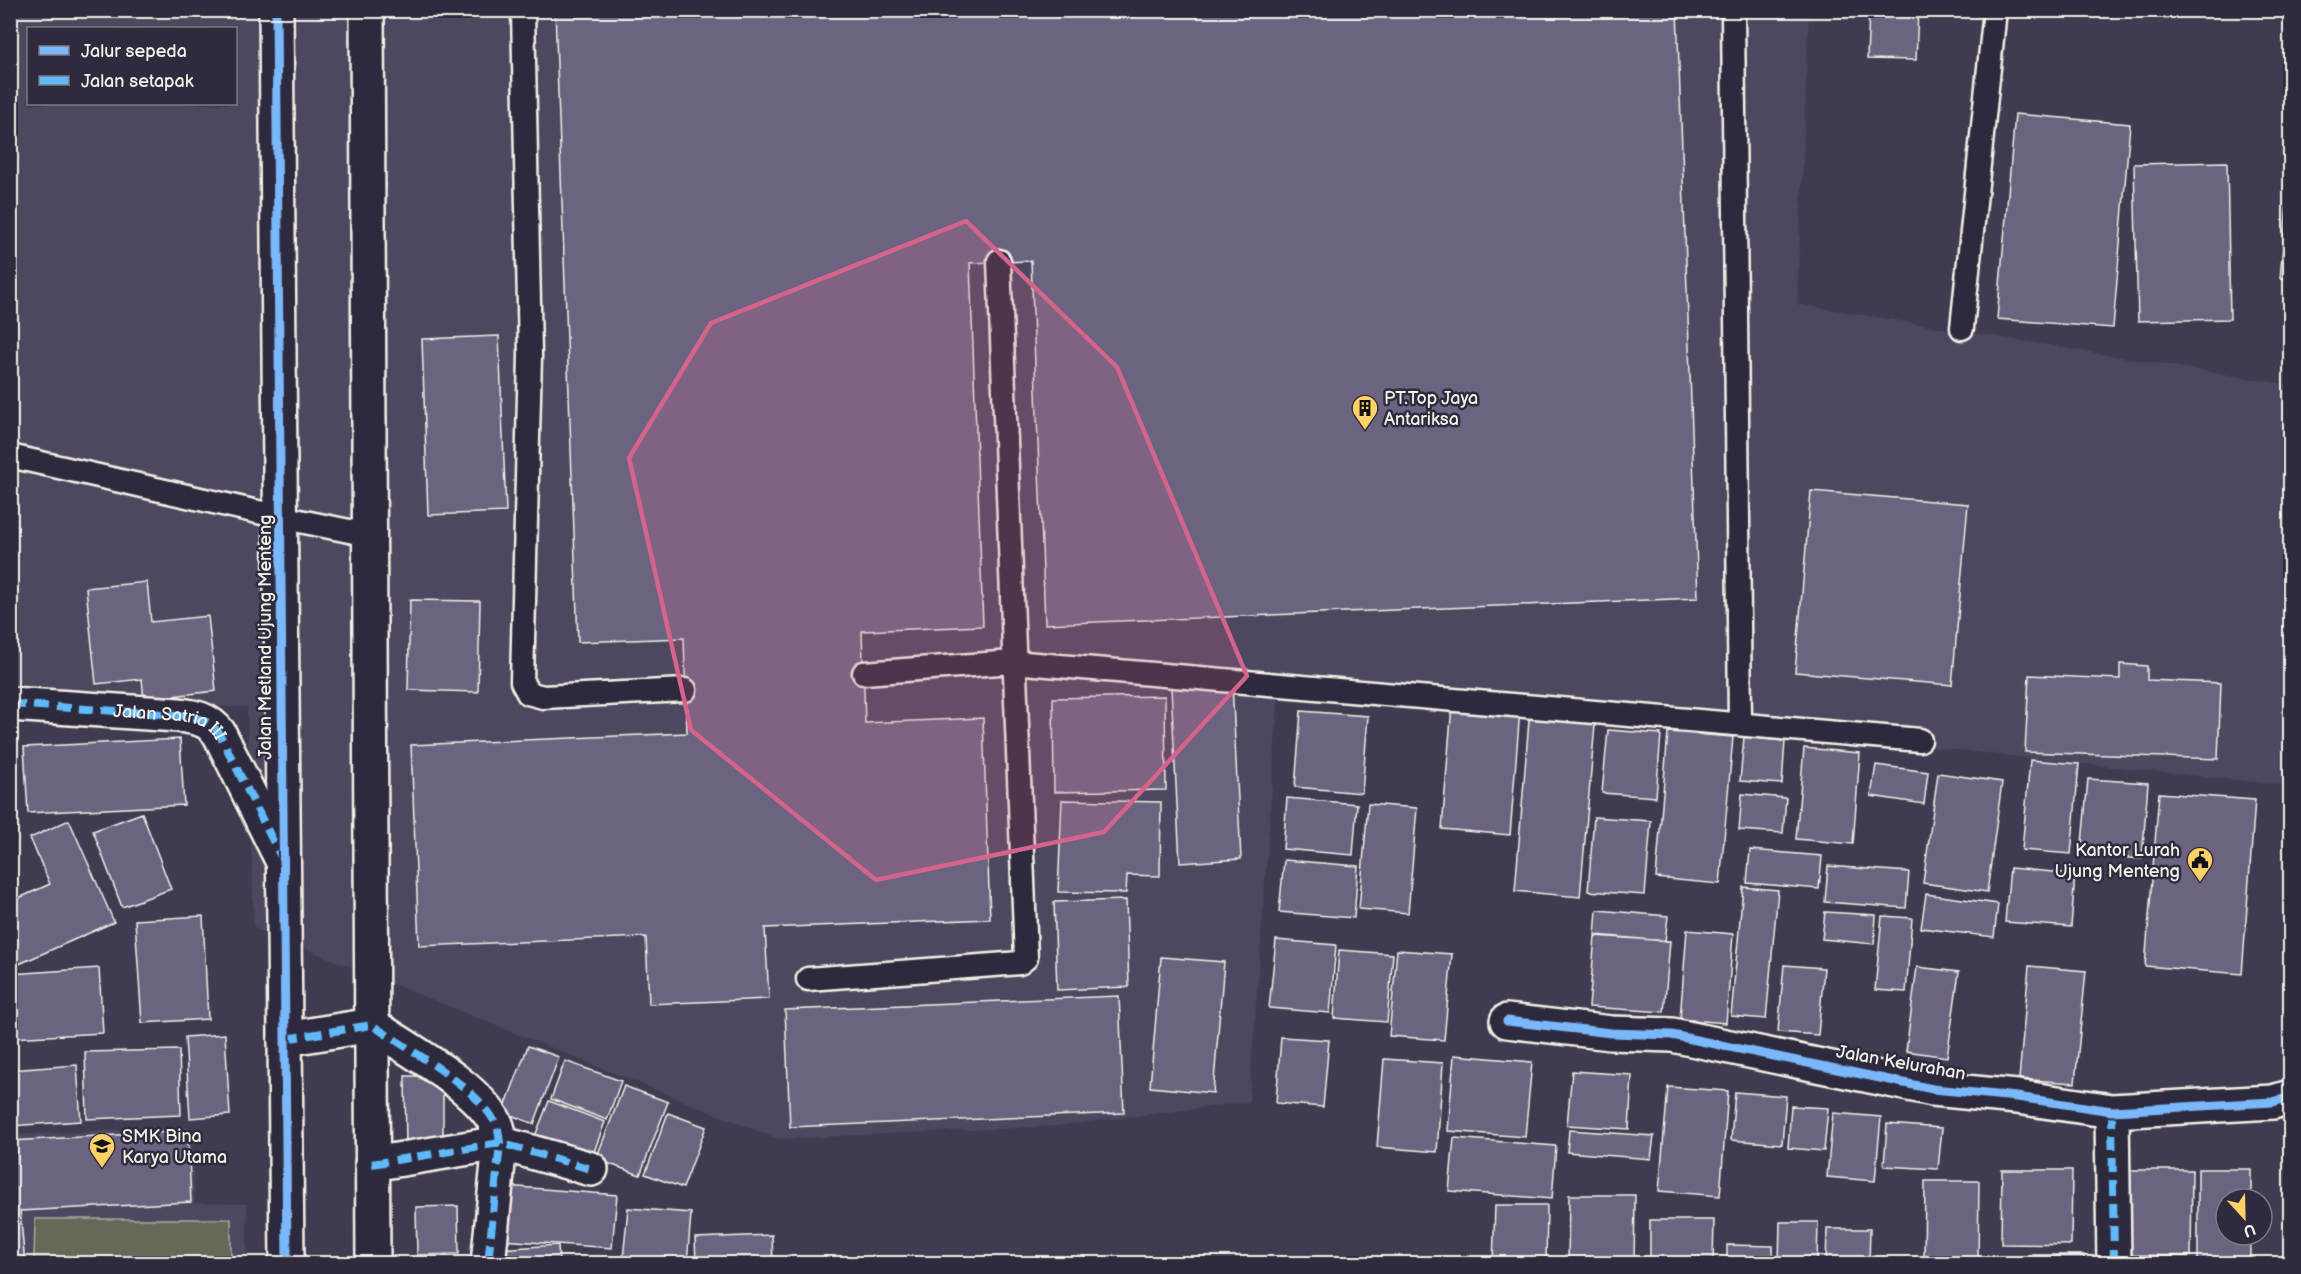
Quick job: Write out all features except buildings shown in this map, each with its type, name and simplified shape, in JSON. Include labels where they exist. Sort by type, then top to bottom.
[{"type":"street","name":"Jalan Metland Ujung Menteng","points":[[276,10],[287,1263]]},
{"type":"street","points":[[367,10],[373,1263]]},
{"type":"street","name":"Jalan Satria III","points":[[10,704],[178,715],[197,717],[211,722],[219,733],[283,862]]},
{"type":"street","name":"Jalan Kelurahan","points":[[1507,1021],[1611,1033],[1672,1035],[1933,1089],[2017,1097],[2112,1111],[2273,1102],[2290,1097]]},
{"type":"street","points":[[285,1039],[372,1025],[465,1089],[484,1107],[497,1125],[500,1143],[488,1263]]},
{"type":"street","points":[[2112,1111],[2115,1263]]},
{"type":"street","points":[[372,1164],[500,1143],[591,1169]]},
{"type":"lane","points":[[523,10],[530,355],[522,682],[528,693],[543,697],[685,690]]},
{"type":"lane","points":[[1733,10],[1740,724]]},
{"type":"lane","points":[[1962,328],[1995,10]]},
{"type":"lane","points":[[808,980],[1020,963],[1026,958],[999,261]]},
{"type":"lane","points":[[10,456],[369,535]]},
{"type":"lane","points":[[864,674],[1013,662],[1920,740]]},
{"type":"highlighted area","points":[[966,221],[1117,367],[1247,676],[1104,832],[876,880],[691,730],[629,458],[711,323]]},
{"type":"shaded area","points":[[11,11],[1809,11],[1797,304],[2290,385],[2290,786],[1280,677],[1249,1102],[1056,1126],[778,1139],[254,928],[247,707],[11,703]]},
{"type":"shaded area","name":"SMK Bina Karya Utama","points":[[191,1127],[195,1203],[247,1204],[247,1263],[11,1263],[10,1135]]},
{"type":"green space","points":[[35,1219],[231,1219],[231,1263],[34,1263]]},
{"type":"marked path","points":[[10,704],[178,715],[206,722],[219,733],[281,857]]},
{"type":"marked path","points":[[285,1039],[372,1025],[440,1069],[474,1096],[496,1124],[500,1143],[591,1169]]},
{"type":"marked path","points":[[2112,1111],[2114,1264]]},
{"type":"marked path","points":[[372,1164],[500,1143],[488,1264]]},
{"type":"cycle path","points":[[276,10],[287,1264]]},
{"type":"cycle path","points":[[1507,1021],[1611,1033],[1672,1035],[1933,1089],[2017,1097],[2112,1111],[2273,1102],[2290,1097]]},
{"type":"place","name":"PT.Top Jaya Antariksa","points":[[1365,431]]},
{"type":"place","name":"Kantor Lurah Ujung Menteng","points":[[2200,883]]},
{"type":"place","name":"SMK Bina Karya Utama","points":[[102,1169]]}]
